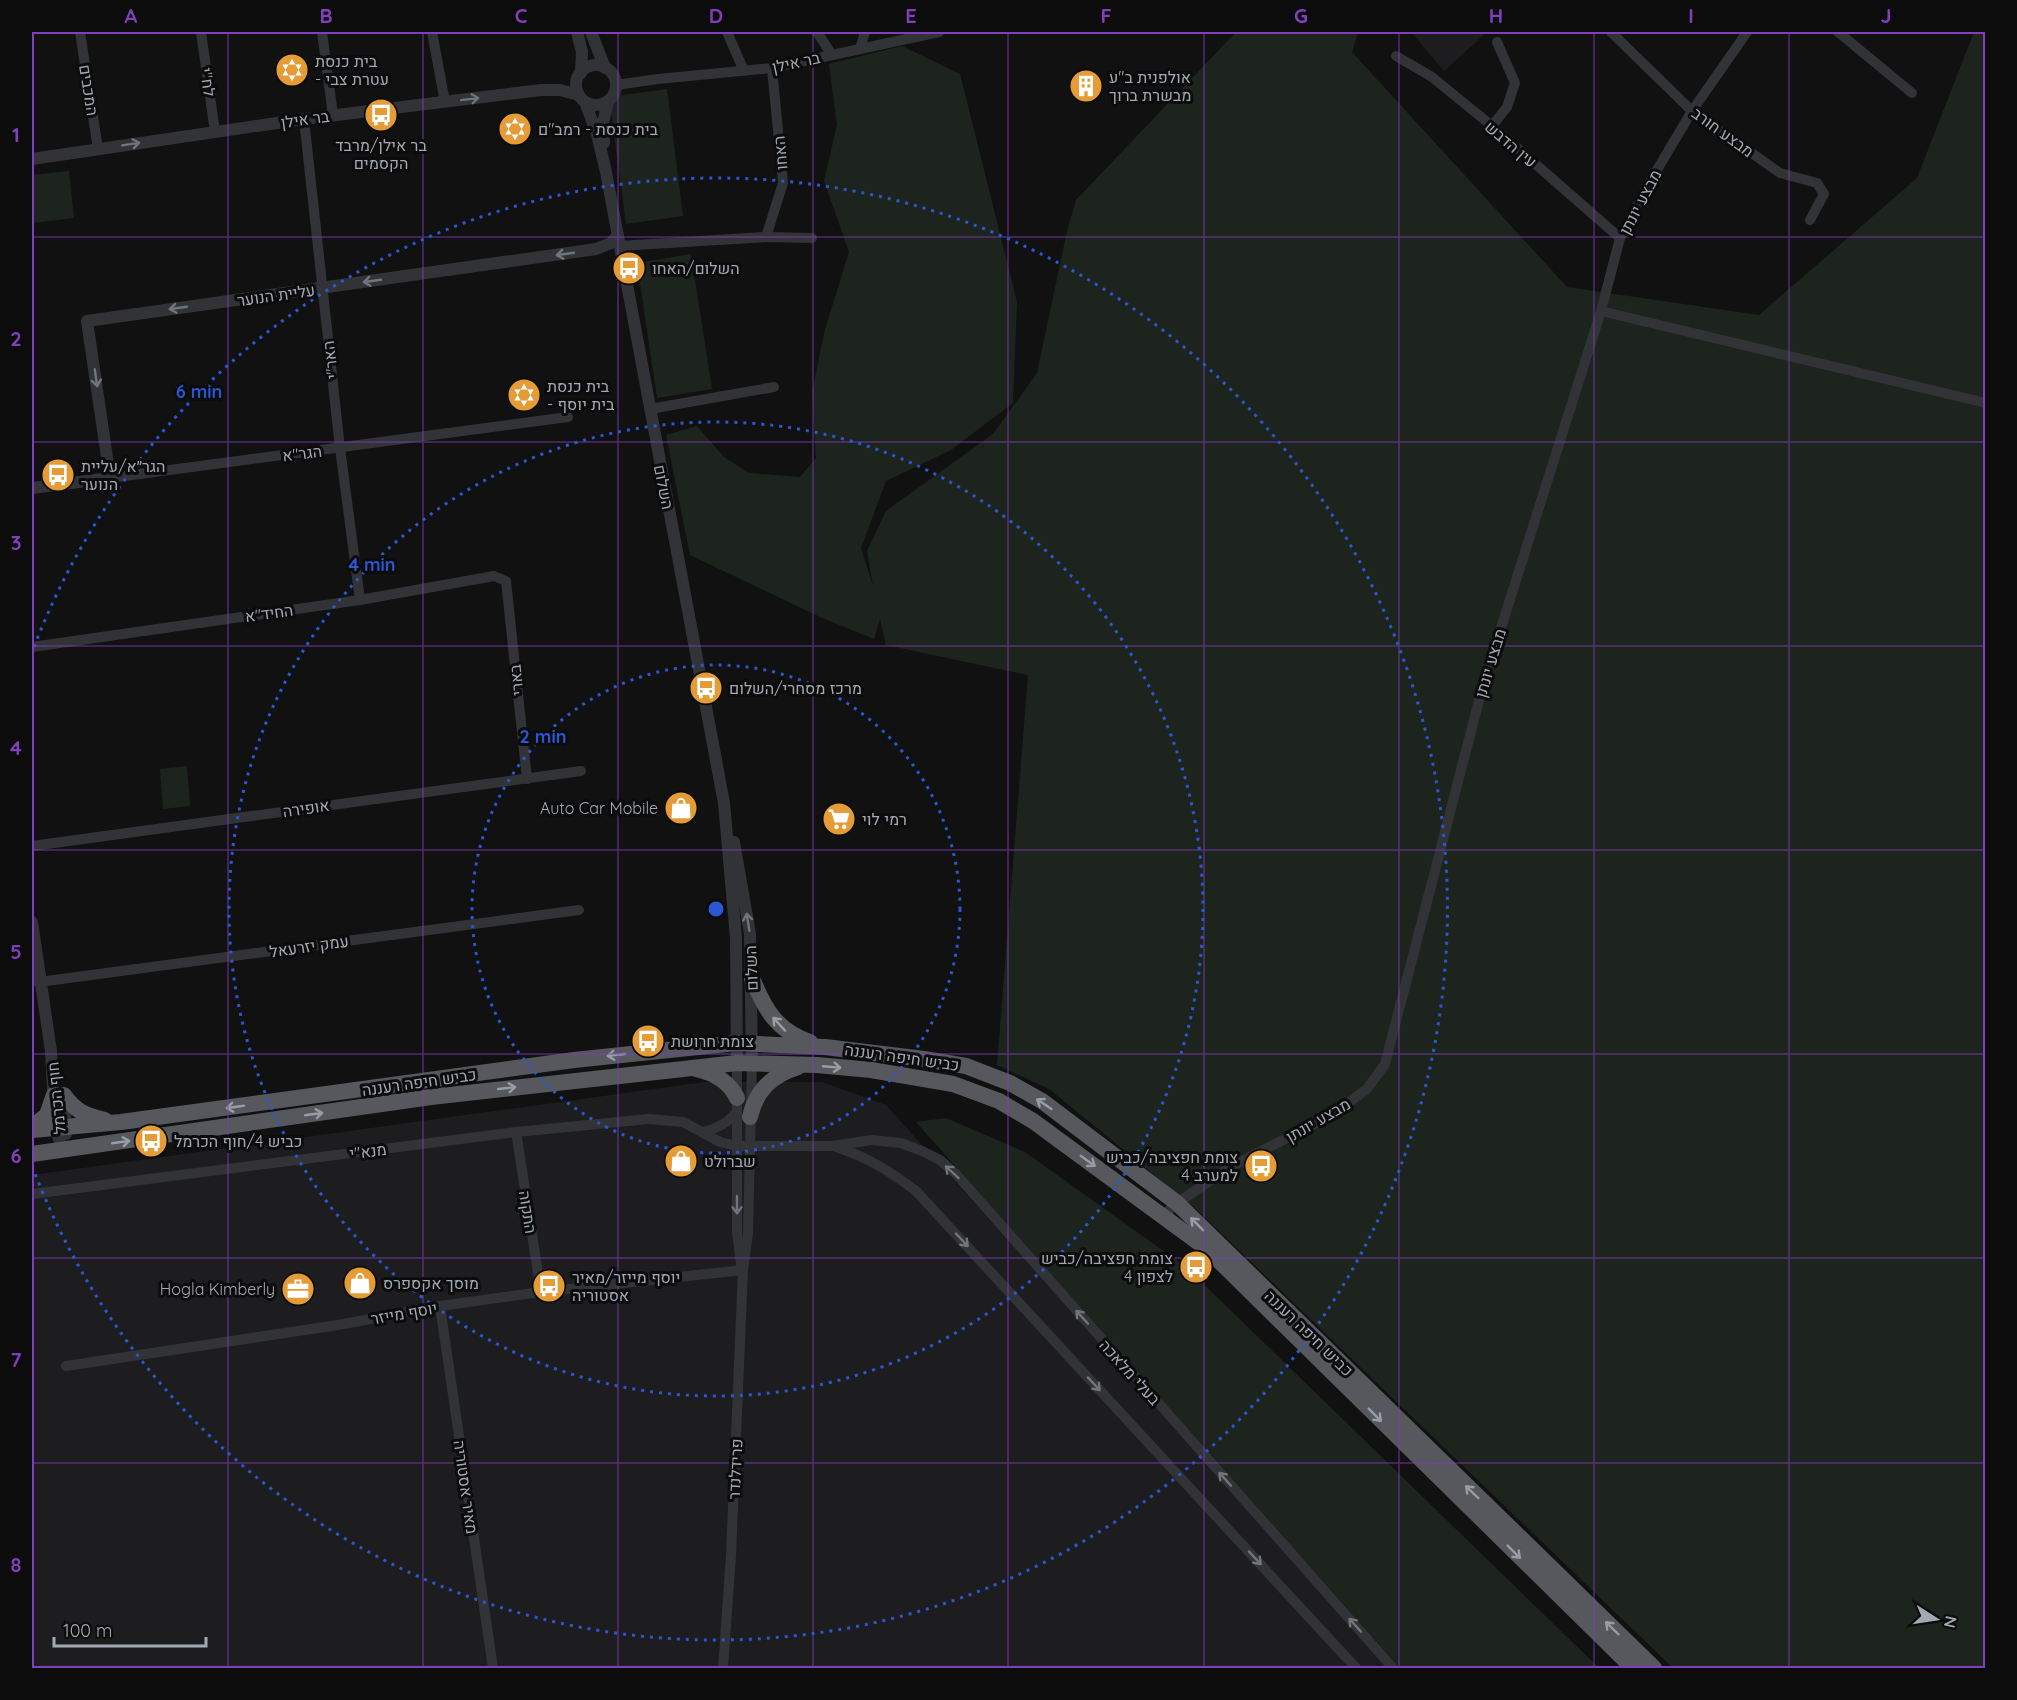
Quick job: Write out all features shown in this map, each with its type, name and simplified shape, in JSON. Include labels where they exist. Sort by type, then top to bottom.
[{"type":"highway","points":[[752,978],[760,999],[782,1029],[802,1040],[825,1047]]},
{"type":"highway","name":"כביש חיפה רעננה","points":[[32,1128],[121,1122],[574,1060],[745,1043],[825,1047],[966,1066],[1010,1083],[1042,1101],[1177,1203],[1654,1668]]},
{"type":"highway","name":"כביש חיפה רעננה","points":[[32,1154],[431,1097],[690,1067],[744,1064],[806,1065],[871,1070],[953,1084],[999,1101],[1034,1121],[1206,1248],[1633,1668]]},
{"type":"highway","points":[[690,1067],[719,1077],[733,1090],[741,1109],[754,1101],[773,1079],[806,1065]]},
{"type":"highway","points":[[32,1128],[47,1115],[59,1095],[79,1112],[92,1117],[121,1122]]},
{"type":"street","name":"המכבים","points":[[80,32],[99,149]]},
{"type":"street","name":"לח\"י","points":[[201,32],[215,132]]},
{"type":"street","points":[[322,32],[333,115]]},
{"type":"street","points":[[432,32],[445,102]]},
{"type":"street","points":[[577,32],[582,52],[581,73]]},
{"type":"street","points":[[591,32],[605,68]]},
{"type":"street","points":[[727,32],[744,71]]},
{"type":"street","points":[[817,32],[832,55]]},
{"type":"street","points":[[860,49],[865,32]]},
{"type":"street","name":"בר אילן","points":[[616,85],[772,68],[939,32]]},
{"type":"street","name":"מבצע חורב","points":[[1611,32],[1692,111],[1780,173],[1817,183],[1824,194],[1810,220]]},
{"type":"street","name":"מבצע יונתן","points":[[1163,1216],[1177,1203],[1232,1166],[1330,1116],[1367,1089],[1385,1064],[1483,685],[1601,311],[1620,238],[1692,111],[1747,32]]},
{"type":"street","points":[[1838,32],[1912,93]]},
{"type":"street","points":[[1492,126],[1506,107],[1515,83],[1497,42]]},
{"type":"street","name":"עין הדבש","points":[[1396,56],[1432,77],[1492,126],[1620,238]]},
{"type":"street","points":[[595,65],[605,68],[612,73],[616,85],[615,91],[608,101],[595,105],[582,98],[576,82],[581,73],[589,67],[595,65]]},
{"type":"street","name":"האחו","points":[[766,237],[783,183],[772,68]]},
{"type":"street","name":"בר אילן","points":[[32,159],[333,115],[541,90],[560,90],[582,98]]},
{"type":"street","name":"השלום","points":[[582,98],[597,134],[606,172],[724,803],[736,847],[750,934],[752,978],[745,1043]]},
{"type":"street","name":"השלום","points":[[606,172],[603,123],[608,101]]},
{"type":"street","name":"האר\"י","points":[[304,119],[321,289],[360,600]]},
{"type":"street","points":[[619,241],[812,238]]},
{"type":"street","name":"עליית הנוער","points":[[110,478],[87,321],[596,249],[619,241]]},
{"type":"street","points":[[1601,311],[1986,403]]},
{"type":"street","points":[[650,409],[774,387]]},
{"type":"street","name":"הגר\"א","points":[[33,487],[568,417]]},
{"type":"street","name":"החיד\"א","points":[[32,647],[360,600],[494,576],[506,581]]},
{"type":"street","name":"בארי","points":[[506,581],[527,779]]},
{"type":"street","name":"אופירה","points":[[32,846],[581,771]]},
{"type":"street","name":"השלום","points":[[724,803],[745,1043]]},
{"type":"street","name":"עמק יזרעאל","points":[[35,981],[579,910]]},
{"type":"street","name":"חוף הכרמל","points":[[32,922],[35,981],[59,1095],[63,1150]]},
{"type":"street","name":"פרידלנדר","points":[[743,1270],[737,1232],[737,1146],[745,1043]]},
{"type":"street","name":"פרידלנדר","points":[[723,1668],[743,1270],[748,1233],[749,1146],[741,1109],[744,1064]]},
{"type":"street","points":[[703,1132],[720,1126],[741,1109]]},
{"type":"street","name":"מנא\"י","points":[[32,1194],[516,1132],[649,1119],[683,1122],[720,1142],[749,1146]]},
{"type":"street","name":"התקוה","points":[[516,1132],[541,1292]]},
{"type":"street","name":"בעלי מלאכה","points":[[749,1146],[832,1146],[872,1140],[901,1143],[922,1150],[940,1160],[956,1174],[1393,1668]]},
{"type":"street","name":"בעלי מלאכה","points":[[832,1146],[864,1156],[891,1172],[916,1191],[1356,1668]]},
{"type":"street","name":"יוסף מייזר","points":[[66,1366],[338,1325],[440,1306],[541,1292],[743,1270]]},
{"type":"street","name":"מאיר אסטוריה","points":[[440,1306],[493,1668]]},
{"type":"shaded area","points":[[1236,32],[1358,32],[1352,52],[1567,287],[1759,315],[1917,178],[1974,32],[1985,32],[1985,1668],[1673,1668],[1195,1208],[1049,1089],[997,1065],[1028,675],[886,645],[880,619],[874,639],[820,617],[690,555],[666,435],[697,426],[724,457],[749,473],[800,477],[816,458],[812,392],[825,329],[849,252],[824,181],[837,125],[829,64],[902,46],[960,74],[1017,302],[1013,403],[951,450],[886,481],[861,548],[873,586],[867,551],[886,511],[993,434],[1037,373],[1067,231],[1076,200]]},
{"type":"shaded area","points":[[1411,32],[1487,32],[1444,71]]},
{"type":"shaded area","points":[[667,89],[683,216],[626,224],[609,97]]},
{"type":"shaded area","points":[[69,171],[74,218],[32,223],[32,175]]},
{"type":"shaded area","points":[[691,254],[712,389],[657,398],[637,263]]},
{"type":"shaded area","points":[[187,766],[190,806],[163,809],[160,769]]},
{"type":"shaded area","points":[[704,1082],[822,1082],[886,1105],[1394,1668],[32,1668],[32,1175]]},
{"type":"shaded area","points":[[946,1118],[1025,1152],[1186,1267],[1599,1668],[1400,1668],[916,1122]]},
{"type":"place","name":"בית כנסת - עטרת צבי","points":[[292,70]]},
{"type":"place","name":"אולפנית ב\"ע מבשרת ברוך","points":[[1086,86]]},
{"type":"place","name":"בר אילן/מרבד הקסמים","points":[[381,115]]},
{"type":"place","name":"בית כנסת - רמב\"ם","points":[[515,129]]},
{"type":"place","name":"השלום/האחו","points":[[629,268]]},
{"type":"place","name":"בית כנסת - בית יוסף","points":[[524,395]]},
{"type":"place","name":"הגר״א/עליית הנוער","points":[[58,475]]},
{"type":"place","name":"מרכז מסחרי/השלום","points":[[706,688]]},
{"type":"place","name":"Auto Car Mobile","points":[[681,808]]},
{"type":"place","name":"רמי לוי","points":[[839,819]]},
{"type":"place","name":"צומת חרושת","points":[[648,1041]]},
{"type":"place","name":"כביש 4/חוף הכרמל","points":[[151,1141]]},
{"type":"place","name":"שברולט","points":[[681,1161]]},
{"type":"place","name":"צומת חפציבה/כביש 4 למערב","points":[[1261,1166]]},
{"type":"place","name":"צומת חפציבה/כביש 4 לצפון","points":[[1196,1267]]},
{"type":"place","name":"מוסך אקספרס","points":[[360,1283]]},
{"type":"place","name":"יוסף מייזר/מאיר אסטוריה","points":[[549,1286]]},
{"type":"place","name":"Hogla Kimberly","points":[[298,1289]]}]
